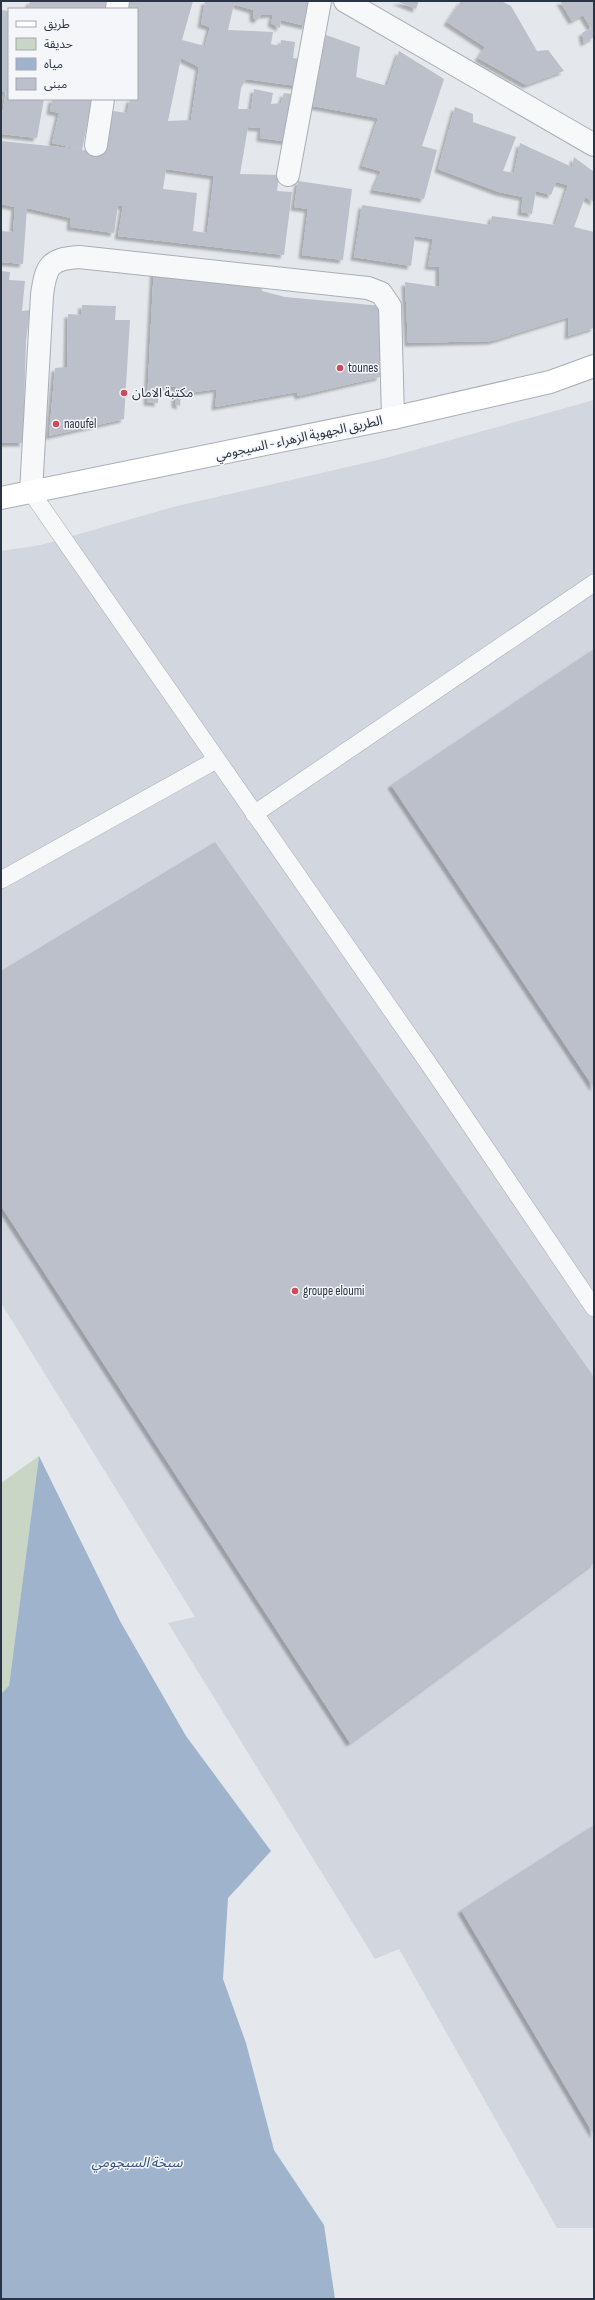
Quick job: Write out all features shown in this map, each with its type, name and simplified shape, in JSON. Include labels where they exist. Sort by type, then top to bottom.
[{"type":"main road","name":"الطريق الجهوية الزهراء - السيجومي","points":[[1,498],[393,418],[550,382],[594,366]]},
{"type":"street","points":[[288,175],[320,1]]},
{"type":"street","points":[[345,1],[594,145]]},
{"type":"street","points":[[96,145],[103,100]]},
{"type":"street","points":[[31,492],[44,277],[51,265],[60,258],[86,258],[368,288],[381,293],[390,306],[393,418]]},
{"type":"lane","points":[[31,492],[594,1308]]},
{"type":"lane","points":[[254,814],[594,583]]},
{"type":"lane","points":[[1,880],[216,760]]},
{"type":"shaded area","points":[[594,400],[594,2228],[557,2228],[399,1949],[375,1959],[168,1623],[195,1617],[1,1303],[1,551],[41,545],[173,507],[382,459]]},
{"type":"green space","points":[[39,1456],[9,1687],[1,1695],[1,1483]]},
{"type":"water","name":"سبخة السيجومي","points":[[39,1456],[120,1621],[186,1736],[271,1851],[228,1898],[223,1979],[246,2043],[274,2150],[324,2225],[335,2299],[1,2299],[1,1694],[9,1686]]},
{"type":"building","points":[[30,1],[109,1],[108,8],[28,8]]},
{"type":"building","points":[[128,1],[193,1],[182,40],[205,46],[210,27],[201,24],[205,1],[312,1],[306,26],[281,20],[280,28],[271,23],[273,14],[261,15],[257,20],[253,18],[253,10],[234,4],[228,30],[273,32],[271,44],[280,46],[281,40],[295,42],[293,58],[308,60],[304,87],[246,79],[241,88],[238,109],[251,109],[254,89],[273,93],[271,104],[281,103],[284,93],[300,95],[290,142],[260,138],[261,128],[248,127],[240,174],[279,175],[277,191],[292,192],[284,255],[118,236],[123,206],[118,205],[114,233],[70,227],[71,218],[27,208],[23,264],[1,262],[1,231],[13,232],[15,207],[1,204],[1,141],[79,149],[52,143],[59,113],[50,111],[52,100],[92,100],[82,150],[100,152],[106,110],[127,113],[130,100],[138,100],[138,8],[126,8]],"holes":[[[181,58],[199,67],[191,120],[168,121]],[[166,169],[214,176],[207,233],[193,231],[197,193],[163,189]]]},
{"type":"building","points":[[396,1],[419,1],[416,9]]},
{"type":"building","points":[[461,1],[501,1],[511,6],[537,51],[548,50],[564,71],[526,85],[478,58],[485,47],[447,22]]},
{"type":"building","points":[[560,1],[594,1],[594,37],[584,43],[582,33],[591,28],[583,15],[572,21]]},
{"type":"building","points":[[1,10],[8,11],[8,100],[44,100],[37,138],[1,134],[1,121],[6,92],[1,91]]},
{"type":"building","points":[[326,35],[360,47],[356,77],[387,86],[399,51],[444,79],[422,146],[437,150],[424,199],[373,190],[381,171],[362,166],[378,118],[313,106]]},
{"type":"building","points":[[455,107],[473,114],[473,122],[516,137],[503,171],[514,173],[520,143],[572,167],[574,157],[594,172],[594,202],[585,197],[574,227],[594,232],[594,328],[568,336],[569,317],[492,341],[408,343],[405,282],[439,287],[439,267],[428,266],[433,239],[415,236],[411,266],[354,257],[362,205],[490,225],[492,216],[555,225],[568,185],[556,182],[551,195],[536,191],[532,214],[521,212],[523,197],[499,192],[438,169]]},
{"type":"building","points":[[298,181],[352,189],[343,260],[302,255],[308,209],[294,207]]},
{"type":"building","points":[[154,265],[260,277],[262,291],[285,297],[382,306],[380,377],[298,396],[297,392],[215,407],[217,389],[181,394],[180,406],[175,404],[176,387],[158,386],[158,403],[147,402]]},
{"type":"building","points":[[1,271],[10,272],[9,280],[25,281],[22,311],[30,310],[26,341],[23,443],[1,443]]},
{"type":"building","points":[[82,305],[116,306],[115,320],[130,320],[124,419],[49,436],[55,368],[67,367],[68,314],[81,315]]},
{"type":"building","points":[[594,649],[594,1088],[391,785]]},
{"type":"building","name":"groupe eloumi","points":[[215,842],[594,1377],[594,1563],[350,1743],[1,1206],[1,971]]},
{"type":"building","points":[[594,1825],[594,2135],[461,1910]]},
{"type":"place","name":"tounes","points":[[340,368]]},
{"type":"place","name":"مكتبة الامان","points":[[124,393]]},
{"type":"place","name":"naoufel","points":[[56,424]]},
{"type":"place","name":"groupe eloumi","points":[[295,1291]]}]
